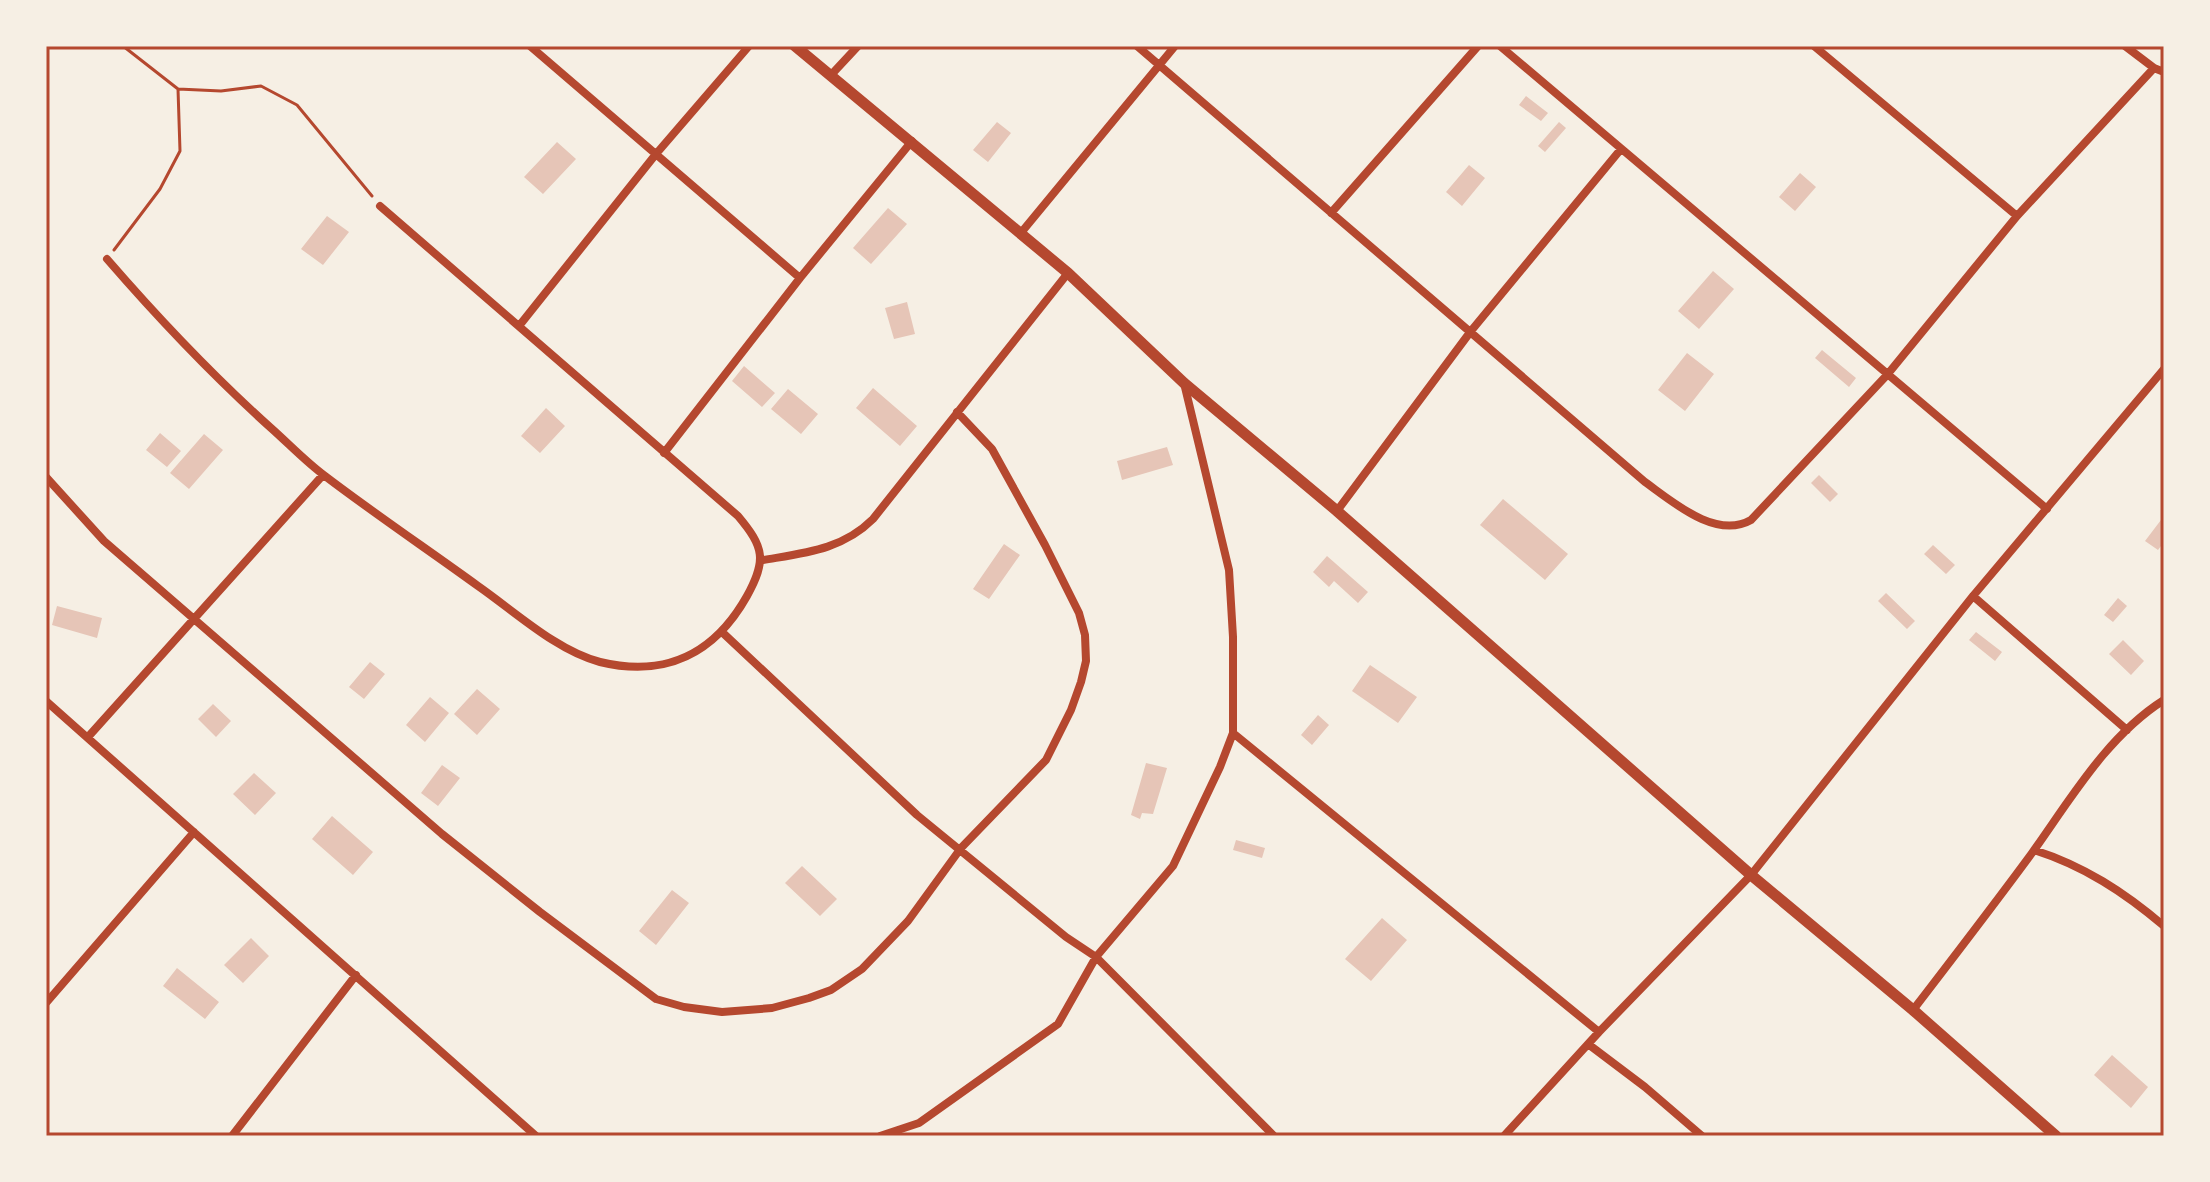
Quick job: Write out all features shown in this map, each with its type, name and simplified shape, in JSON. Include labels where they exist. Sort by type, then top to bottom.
[{"type":"street","points":[[530,46],[800,278]]},
{"type":"street","points":[[519,326],[656,154],[749,46]]},
{"type":"street","points":[[795,46],[1068,273],[1184,383],[1337,511],[1751,875],[1913,1010],[2056,1136]]},
{"type":"street","points":[[831,75],[858,46]]},
{"type":"street","points":[[1137,46],[1645,482],[1708,521],[1734,527],[1751,520],[1887,375],[2017,216],[2154,68]]},
{"type":"street","points":[[1020,234],[1175,46]]},
{"type":"street","points":[[1331,213],[1478,46]]},
{"type":"street","points":[[1500,46],[2047,509]]},
{"type":"street","points":[[1814,46],[2017,216]]},
{"type":"street","points":[[2125,46],[2164,72]]},
{"type":"street","points":[[664,453],[800,278],[912,141]]},
{"type":"street","points":[[1337,511],[1471,331],[1621,149]]},
{"type":"street","points":[[107,259],[220,381],[323,475],[579,656],[631,667],[663,664],[692,655],[723,633],[757,580],[763,560],[754,536],[738,516],[380,206]]},
{"type":"street","points":[[763,560],[829,548],[859,533],[1068,273]]},
{"type":"street","points":[[1504,1136],[1599,1032],[1751,875],[1973,596],[2162,376]]},
{"type":"street","points":[[880,1136],[919,1123],[1058,1024],[1096,957],[1173,866],[1209,793],[1233,733],[1229,570],[1184,383]]},
{"type":"street","points":[[46,477],[104,541],[442,834],[656,999],[722,1012],[772,1008],[831,990],[862,969],[908,921],[961,848],[1046,760],[1071,710],[1086,661],[1085,635],[1079,613],[992,449],[957,412]]},
{"type":"street","points":[[88,737],[323,475]]},
{"type":"street","points":[[1973,596],[2127,730]]},
{"type":"street","points":[[723,633],[917,815],[1066,937],[1096,957],[1274,1136]]},
{"type":"street","points":[[1913,1010],[2034,850],[2067,800],[2127,730],[2164,700]]},
{"type":"street","points":[[46,701],[536,1136]]},
{"type":"street","points":[[1233,733],[1599,1032]]},
{"type":"street","points":[[46,1003],[194,832]]},
{"type":"street","points":[[2034,850],[2064,859],[2116,887],[2164,926]]},
{"type":"street","points":[[232,1136],[356,975]]},
{"type":"street","points":[[1588,1044],[1702,1136]]},
{"type":"path","points":[[123,46],[178,89],[221,91],[261,86],[297,105],[380,206]]},
{"type":"path","points":[[107,259],[160,189],[180,151],[178,89]]},
{"type":"building","points":[[1526,96],[1548,113],[1541,121],[1519,105]]},
{"type":"building","points":[[997,122],[1011,133],[988,162],[973,150]]},
{"type":"building","points":[[1559,122],[1566,128],[1545,152],[1538,146]]},
{"type":"building","points":[[557,142],[576,159],[543,194],[524,177]]},
{"type":"building","points":[[1469,165],[1485,178],[1462,206],[1446,192]]},
{"type":"building","points":[[1800,173],[1816,187],[1795,211],[1779,197]]},
{"type":"building","points":[[888,208],[907,224],[871,264],[853,248]]},
{"type":"building","points":[[327,216],[349,232],[323,265],[301,249]]},
{"type":"building","points":[[1713,271],[1734,289],[1699,329],[1678,311]]},
{"type":"building","points":[[907,302],[915,334],[894,339],[885,308]]},
{"type":"building","points":[[1822,350],[1856,378],[1849,387],[1815,358]]},
{"type":"building","points":[[1687,353],[1714,374],[1685,411],[1658,390]]},
{"type":"building","points":[[744,366],[775,393],[762,407],[732,381]]},
{"type":"building","points":[[873,388],[917,426],[900,446],[856,408]]},
{"type":"building","points":[[788,389],[818,414],[801,434],[771,409]]},
{"type":"building","points":[[546,408],[565,426],[540,453],[521,436]]},
{"type":"building","points":[[160,433],[181,451],[167,467],[146,450]]},
{"type":"building","points":[[204,434],[223,450],[189,489],[170,473]]},
{"type":"building","points":[[1167,447],[1173,465],[1122,480],[1117,461]]},
{"type":"building","points":[[1819,475],[1838,494],[1830,502],[1811,483]]},
{"type":"building","points":[[1503,499],[1568,554],[1545,580],[1480,525]]},
{"type":"building","points":[[2164,516],[2164,542],[2158,550],[2145,541]]},
{"type":"building","points":[[1004,544],[1020,555],[989,599],[973,589]]},
{"type":"building","points":[[1933,545],[1955,565],[1946,574],[1924,554]]},
{"type":"building","points":[[1327,556],[1368,592],[1358,603],[1334,581],[1329,587],[1313,572]]},
{"type":"building","points":[[1886,593],[1915,621],[1907,629],[1878,601]]},
{"type":"building","points":[[2118,598],[2127,606],[2113,622],[2104,615]]},
{"type":"building","points":[[57,606],[102,618],[97,638],[52,625]]},
{"type":"building","points":[[1976,632],[2002,652],[1995,661],[1969,640]]},
{"type":"building","points":[[2123,640],[2144,661],[2131,675],[2109,654]]},
{"type":"building","points":[[370,662],[385,674],[364,699],[349,687]]},
{"type":"building","points":[[1370,665],[1417,697],[1398,723],[1352,691]]},
{"type":"building","points":[[477,689],[500,709],[477,735],[454,714]]},
{"type":"building","points":[[430,697],[449,713],[425,742],[406,725]]},
{"type":"building","points":[[213,704],[231,721],[216,737],[198,719]]},
{"type":"building","points":[[1318,715],[1329,725],[1312,745],[1301,735]]},
{"type":"building","points":[[1146,763],[1167,768],[1153,814],[1142,813],[1140,819],[1131,815]]},
{"type":"building","points":[[442,765],[460,778],[438,806],[421,793]]},
{"type":"building","points":[[254,773],[276,793],[255,815],[233,794]]},
{"type":"building","points":[[332,816],[373,852],[353,875],[312,839]]},
{"type":"building","points":[[1236,840],[1265,848],[1262,858],[1233,850]]},
{"type":"building","points":[[802,866],[837,899],[820,916],[785,883]]},
{"type":"building","points":[[672,890],[689,903],[656,945],[639,931]]},
{"type":"building","points":[[1382,918],[1407,940],[1371,981],[1345,959]]},
{"type":"building","points":[[251,938],[269,956],[243,983],[224,965]]},
{"type":"building","points":[[177,968],[219,1002],[205,1019],[163,986]]},
{"type":"building","points":[[2112,1055],[2148,1087],[2131,1108],[2094,1075]]}]
